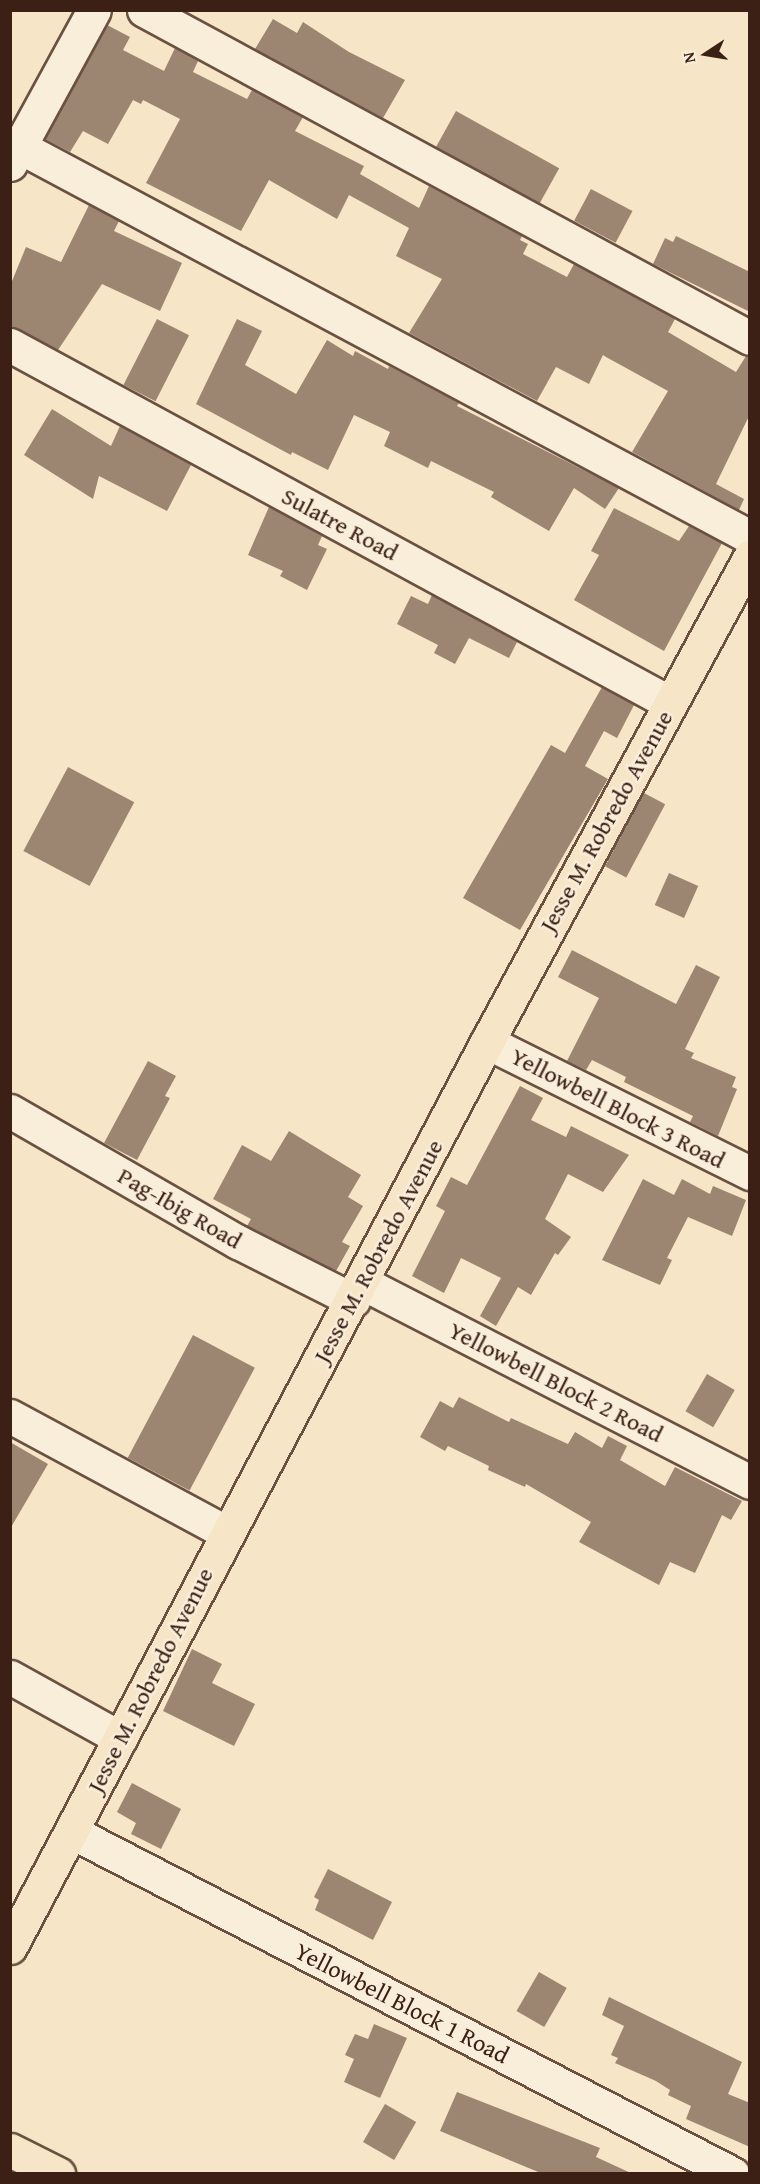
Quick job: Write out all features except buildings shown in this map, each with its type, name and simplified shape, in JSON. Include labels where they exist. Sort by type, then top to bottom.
[{"type":"main road","name":"Jesse M. Robredo Avenue","points":[[15,1929],[72,1832],[227,1533],[487,1042],[750,557]]},
{"type":"main road","points":[[10,2150],[58,2174]]},
{"type":"street","points":[[94,10],[18,139],[750,537]]},
{"type":"street","points":[[144,10],[750,338]]},
{"type":"street","name":"Sulatre Road","points":[[10,345],[670,703]]},
{"type":"street","name":"Yellowbell Block 3 Road","points":[[487,1042],[750,1173]]},
{"type":"street","name":"Pag-Ibig Road","points":[[10,1111],[238,1242],[357,1291]]},
{"type":"street","name":"Yellowbell Block 2 Road","points":[[357,1291],[750,1482]]},
{"type":"street","points":[[10,1416],[227,1533]]},
{"type":"street","points":[[10,1677],[120,1738]]},
{"type":"street","name":"Yellowbell Block 1 Road","points":[[72,1832],[733,2174]]}]
